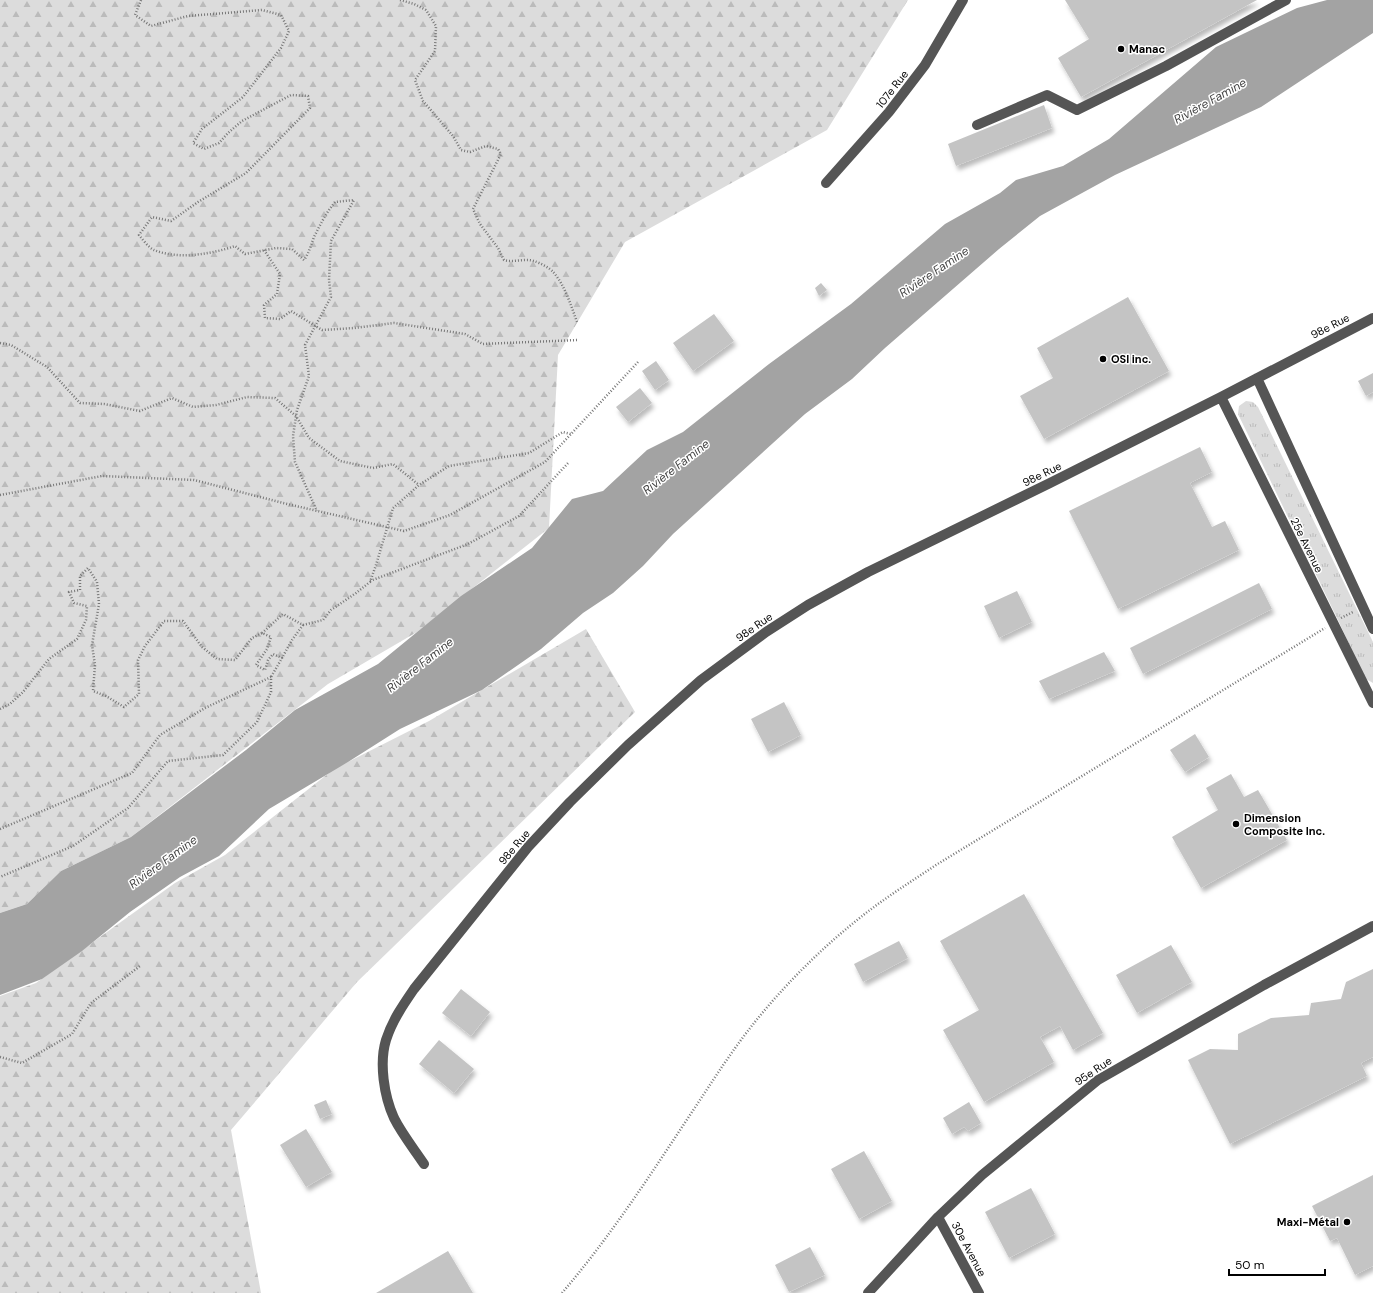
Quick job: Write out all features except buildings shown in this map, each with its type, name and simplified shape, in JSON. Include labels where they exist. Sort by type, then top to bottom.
[{"type":"street","name":"107e Rue","points":[[826,183],[889,112],[925,65],[963,0]]},
{"type":"street","points":[[977,125],[1047,96],[1077,110],[1166,66],[1286,0]]},
{"type":"street","name":"98e Rue","points":[[424,1164],[404,1136],[393,1117],[385,1090],[383,1065],[386,1040],[398,1012],[414,989],[528,848],[570,802],[628,745],[701,680],[766,632],[808,605],[868,572],[1221,397],[1373,318]]},
{"type":"street","points":[[1257,378],[1373,629]]},
{"type":"street","name":"25e Avenue","points":[[1221,397],[1373,703]]},
{"type":"street","name":"95e Rue","points":[[868,1293],[938,1217],[982,1174],[1098,1080],[1264,985],[1373,926]]},
{"type":"street","name":"30e Avenue","points":[[938,1217],[979,1293]]},
{"type":"path","points":[[141,0],[135,15],[151,26],[188,16],[262,10],[281,16],[289,31],[281,48],[243,97],[202,129],[193,143],[204,149],[219,143],[242,121],[290,95],[308,96],[310,108],[246,173],[198,202],[171,221],[152,217],[138,235],[153,250],[180,256],[221,251],[235,246],[245,254],[276,248],[292,249],[304,260],[309,253],[313,240],[326,214],[335,202],[354,200],[331,241],[329,280],[331,297],[305,345],[309,376],[296,416],[293,436],[295,462],[317,511]]},
{"type":"path","points":[[400,0],[414,4],[426,10],[436,26],[435,51],[415,80],[423,101],[453,136],[461,150],[470,152],[486,146],[498,149],[501,154],[474,208],[480,224],[498,248],[504,260],[510,262],[520,260],[534,261],[553,271],[566,291],[577,322]]},
{"type":"path","points":[[264,250],[280,274],[277,294],[264,305],[266,318],[280,320],[291,311],[322,330],[394,323],[465,334],[483,344],[578,340]]},
{"type":"path","points":[[0,343],[11,345],[47,367],[80,403],[104,404],[140,411],[172,398],[193,407],[216,405],[247,396],[274,398],[296,416],[309,438],[340,460],[373,468],[393,464],[419,485]]},
{"type":"path","points":[[0,495],[102,476],[194,480],[404,531],[450,516],[545,462],[638,362]]},
{"type":"path","points":[[370,582],[393,508],[419,485],[449,466],[529,453],[564,432],[571,434]]},
{"type":"path","points":[[0,877],[73,846],[128,808],[168,761],[223,755],[257,722],[271,692],[271,677],[292,640],[303,625],[324,620],[331,610],[370,582],[468,544],[519,516],[569,462]]},
{"type":"path","points":[[0,709],[10,704],[23,692],[49,660],[77,639],[86,620],[87,606],[74,602],[69,592],[80,590],[80,576],[88,568],[96,582],[99,604],[92,645],[94,665],[93,692],[106,696],[124,707],[139,694],[138,660],[164,621],[183,622],[202,647],[218,659],[235,660],[252,638],[262,633],[283,614],[303,625]]},
{"type":"path","points":[[1338,620],[1357,609]]},
{"type":"path","points":[[562,1293],[621,1217],[746,1033],[786,987],[842,933],[878,904],[936,865],[1328,626]]},
{"type":"path","points":[[262,633],[271,637],[267,649],[256,665],[265,670],[268,660],[273,654],[282,658]]},
{"type":"path","points":[[0,829],[132,773],[160,735],[205,708],[271,677]]},
{"type":"path","points":[[0,1057],[22,1063],[72,1034],[91,1003],[140,966]]},
{"type":"green space","points":[[0,0],[908,0],[827,130],[625,242],[558,355],[549,528],[417,632],[328,684],[131,837],[61,871],[27,904],[0,913]]},
{"type":"green space","points":[[1246,401],[1253,402],[1258,407],[1373,642],[1373,683],[1364,676],[1238,414],[1239,406]]},
{"type":"green space","points":[[586,629],[635,712],[357,982],[231,1130],[261,1293],[0,1293],[0,996],[36,983],[175,883],[225,855],[334,769],[429,721]]},
{"type":"water","name":"Rivière Famine","points":[[1327,0],[1373,0],[1373,33],[1261,107],[1115,175],[1040,216],[999,249],[885,348],[852,379],[805,414],[673,534],[643,566],[613,593],[583,613],[541,649],[482,690],[400,729],[269,809],[219,856],[180,877],[130,912],[82,951],[42,979],[0,995],[0,913],[27,904],[61,871],[131,837],[246,750],[295,710],[378,664],[461,596],[532,548],[572,499],[603,491],[647,450],[683,432],[769,364],[851,304],[945,224],[1000,193],[1016,180],[1063,166],[1109,139],[1216,47],[1297,8]]},
{"type":"place","name":"Manac","points":[[1121,49]]},
{"type":"place","name":"OSI inc.","points":[[1103,359]]},
{"type":"place","name":"Dimension Composite Inc.","points":[[1236,824]]},
{"type":"place","name":"Maxi-Métal","points":[[1347,1222]]}]
